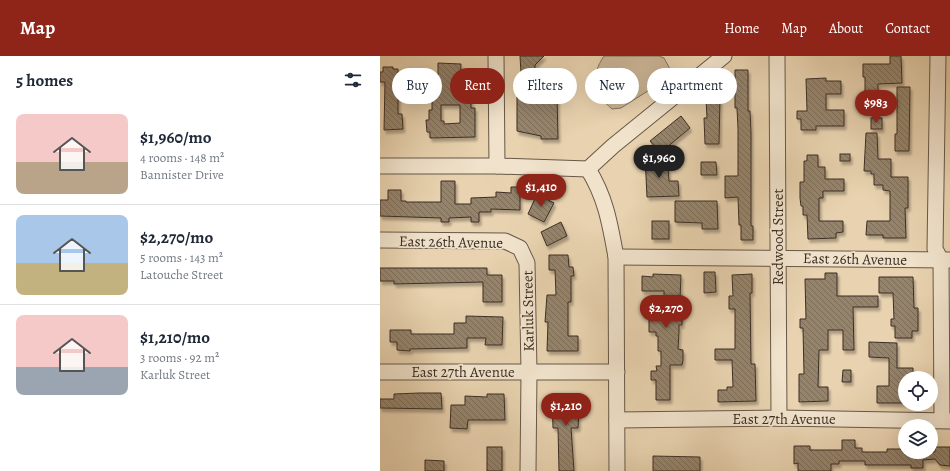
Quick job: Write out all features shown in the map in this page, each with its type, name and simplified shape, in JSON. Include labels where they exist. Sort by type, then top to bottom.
[{"type":"street","points":[[496,56],[497,166]]},
{"type":"street","points":[[380,166],[497,166],[588,169],[613,146],[724,56]]},
{"type":"street","name":"Redwood Street","points":[[777,56],[779,418]]},
{"type":"street","points":[[938,56],[935,249],[946,260],[946,420]]},
{"type":"street","points":[[588,169],[600,189],[611,226],[616,257],[617,471]]},
{"type":"street","name":"East 26th Avenue","points":[[380,240],[505,241],[520,248]]},
{"type":"street","name":"Karluk Street","points":[[520,248],[527,263],[529,372],[528,471]]},
{"type":"street","name":"East 26th Avenue","points":[[616,257],[946,260]]},
{"type":"street","name":"East 27th Avenue","points":[[380,372],[617,372]]},
{"type":"street","name":"East 27th Avenue","points":[[617,420],[779,418],[946,420]]},
{"type":"shaded area","points":[[604,56],[659,56],[664,58],[669,68],[647,68],[647,92],[639,97],[639,68],[598,68]]},
{"type":"shaded area","points":[[607,104],[627,104],[621,108],[612,109]]},
{"type":"building","points":[[520,56],[544,56],[535,65],[535,68],[521,68]]},
{"type":"building","points":[[890,56],[901,56],[902,83],[878,84],[878,104],[865,104],[865,77],[863,77],[863,64],[890,64]]},
{"type":"building","points":[[438,63],[461,64],[461,68],[450,68],[450,104],[471,104],[471,108],[475,108],[475,137],[430,138],[430,132],[427,132],[426,120],[429,120],[429,110],[432,110],[432,104],[442,104],[442,68],[438,68]],"holes":[[[441,105],[460,105],[460,123],[444,124],[444,121],[441,121]]]},
{"type":"building","points":[[383,67],[393,67],[392,104],[398,104],[398,114],[402,114],[403,129],[384,130],[385,82],[380,82],[380,72],[383,72]]},
{"type":"building","points":[[737,70],[748,70],[748,111],[750,111],[751,133],[751,226],[753,226],[753,240],[741,240],[738,197],[725,198],[725,176],[738,176],[738,129],[737,108],[735,108],[735,104],[737,104]]},
{"type":"building","points":[[826,78],[826,81],[841,81],[841,94],[826,94],[826,110],[844,110],[844,126],[816,126],[816,130],[801,130],[801,119],[797,119],[797,111],[807,111],[806,79]]},
{"type":"building","points":[[897,87],[910,87],[909,151],[895,151],[895,134],[897,134]]},
{"type":"building","points":[[517,104],[557,104],[558,139],[541,139],[541,136],[517,131]]},
{"type":"building","points":[[706,104],[720,104],[719,144],[705,144],[704,118],[707,118]]},
{"type":"building","points":[[681,116],[690,128],[660,153],[650,141]]},
{"type":"building","points":[[871,118],[882,118],[882,129],[871,129]]},
{"type":"building","points":[[866,133],[877,133],[878,159],[891,159],[891,177],[908,177],[908,208],[905,208],[906,238],[883,238],[883,235],[866,235],[867,221],[890,221],[890,191],[883,190],[883,185],[874,185],[874,174],[871,174],[871,171],[864,171]]},
{"type":"building","points":[[840,154],[850,154],[850,161],[840,161]]},
{"type":"building","points":[[659,155],[660,167],[668,167],[669,181],[678,181],[679,196],[647,197],[645,156]]},
{"type":"building","points":[[807,155],[818,155],[818,167],[825,167],[825,179],[844,179],[844,191],[823,191],[823,198],[819,198],[819,221],[843,221],[843,232],[836,233],[836,238],[808,239],[807,215],[803,215],[803,206],[801,206],[800,198],[800,182],[804,182],[804,161],[807,161]]},
{"type":"building","points":[[701,162],[716,162],[717,175],[701,175]]},
{"type":"building","points":[[441,181],[455,181],[455,204],[471,204],[471,198],[496,197],[496,192],[511,193],[511,187],[520,187],[520,210],[491,209],[491,212],[479,212],[479,222],[471,222],[471,217],[449,218],[449,222],[441,222],[441,218],[380,216],[380,200],[388,200],[388,190],[401,190],[401,201],[441,202]]},
{"type":"building","points":[[537,194],[554,203],[544,222],[528,214]]},
{"type":"building","points":[[675,201],[717,201],[718,229],[702,229],[702,223],[675,222]]},
{"type":"building","points":[[652,221],[669,221],[669,239],[652,239]]},
{"type":"building","points":[[561,222],[567,236],[547,246],[541,232]]},
{"type":"building","points":[[549,255],[568,255],[569,267],[573,267],[574,276],[571,276],[571,302],[568,302],[568,336],[578,336],[578,351],[547,351],[548,322],[545,322],[547,295],[556,295],[555,270],[549,270]]},
{"type":"building","points":[[380,268],[487,268],[487,275],[502,275],[502,302],[483,302],[483,282],[394,284],[394,281],[380,281]]},
{"type":"building","points":[[704,272],[715,272],[716,292],[704,293]]},
{"type":"building","points":[[825,273],[837,273],[837,296],[878,296],[878,307],[853,307],[854,350],[843,350],[843,330],[828,330],[828,350],[819,350],[818,387],[828,387],[828,401],[799,402],[799,374],[804,374],[803,328],[800,328],[800,319],[806,319],[805,279],[825,279]]},
{"type":"building","points":[[653,274],[681,275],[680,299],[684,299],[684,315],[682,315],[682,325],[679,325],[678,349],[683,350],[683,360],[682,365],[670,365],[670,400],[656,400],[656,380],[651,380],[651,371],[657,371],[656,366],[661,366],[661,351],[658,351],[658,336],[656,336],[656,332],[649,332],[649,317],[664,317],[664,291],[642,291],[642,276],[653,277]]},
{"type":"building","points":[[752,274],[752,293],[750,293],[751,364],[755,364],[756,401],[718,402],[718,390],[727,390],[727,387],[733,387],[732,360],[715,360],[715,349],[735,349],[735,309],[729,309],[729,296],[733,296],[732,275]]},
{"type":"building","points":[[879,277],[913,277],[914,308],[918,308],[918,331],[912,331],[912,338],[895,338],[895,326],[891,326],[891,319],[894,319],[893,293],[879,293]]},
{"type":"building","points":[[466,316],[503,317],[502,345],[485,345],[486,338],[467,338],[467,348],[410,349],[410,351],[397,350],[397,342],[390,342],[390,330],[411,330],[411,334],[454,334],[454,323],[466,323]]},
{"type":"building","points":[[869,342],[897,343],[897,368],[913,368],[913,371],[898,371],[898,403],[877,403],[877,386],[889,386],[889,358],[869,357]]},
{"type":"building","points":[[843,370],[851,370],[851,382],[842,382]]},
{"type":"building","points":[[441,393],[442,409],[380,408],[380,399],[394,399],[394,394]]},
{"type":"building","points":[[487,394],[504,394],[505,420],[468,420],[467,429],[450,428],[451,405],[465,405],[465,396],[487,397]]},
{"type":"building","points":[[580,394],[578,428],[571,428],[574,471],[559,471],[558,428],[553,428],[552,395]]},
{"type":"building","points":[[842,440],[855,440],[855,448],[862,448],[862,452],[887,452],[887,449],[898,449],[898,459],[935,459],[923,460],[923,468],[911,468],[911,465],[865,465],[865,461],[839,461],[839,464],[831,464],[831,471],[798,471],[798,463],[794,464],[794,446],[810,446],[810,450],[842,450]]},
{"type":"building","points":[[487,447],[502,447],[502,471],[487,471]]},
{"type":"building","points":[[938,447],[950,447],[950,466],[940,465],[935,459],[938,459]]},
{"type":"building","points":[[653,456],[700,457],[700,471],[653,471]]},
{"type":"building","points":[[425,460],[444,461],[444,471],[425,471]]}]
